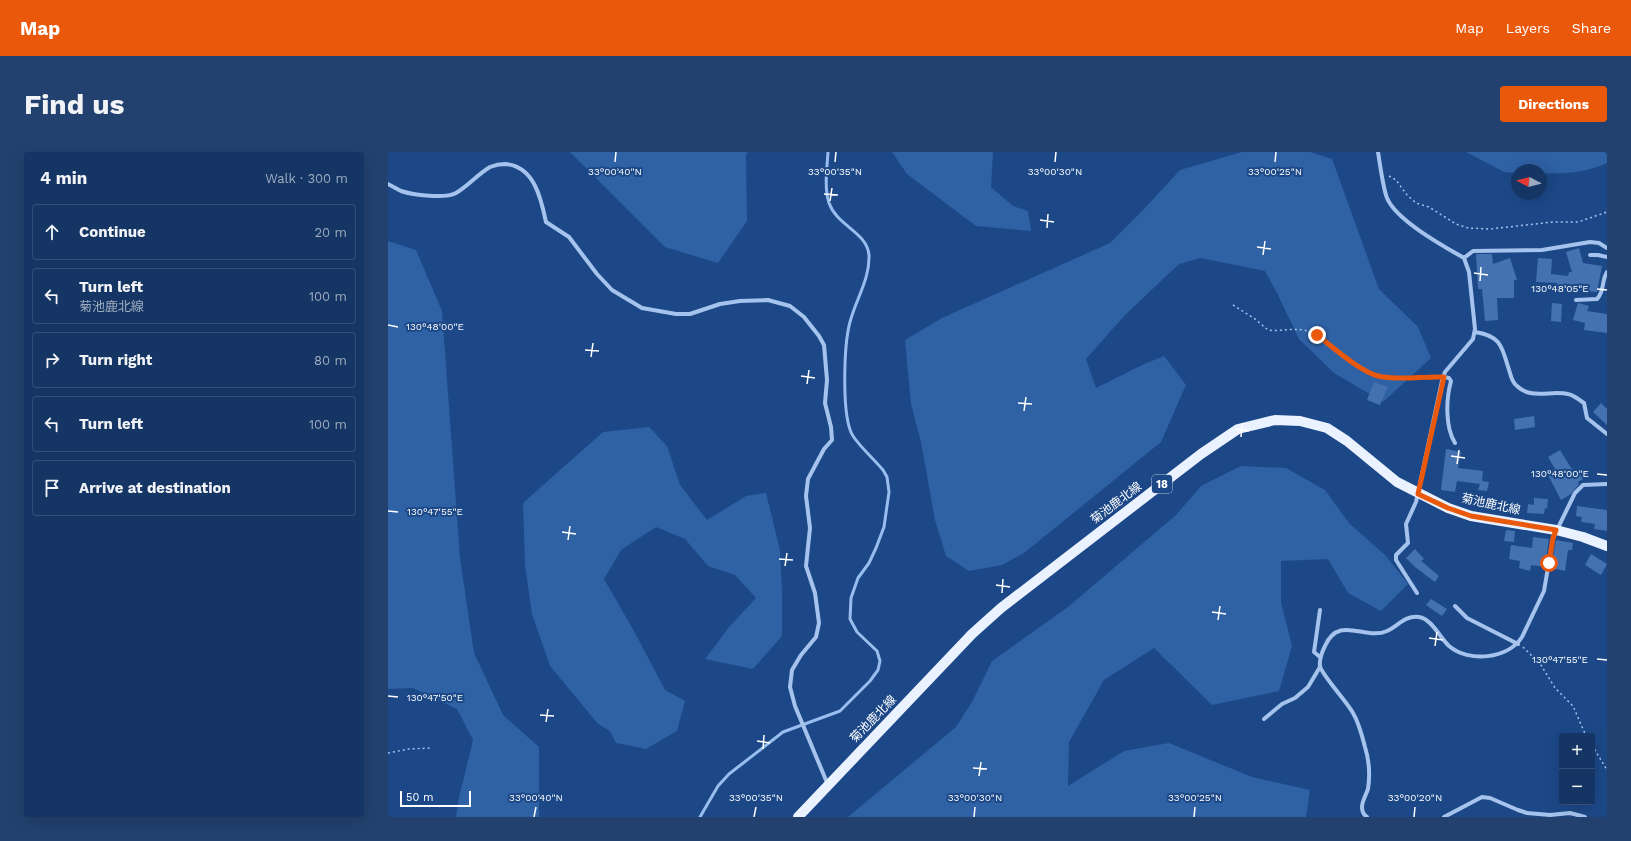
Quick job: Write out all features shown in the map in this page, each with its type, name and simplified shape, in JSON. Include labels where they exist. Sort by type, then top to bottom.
[{"type":"main road","name":"菊池鹿北線","points":[[798,817],[972,634],[1001,608],[1201,454],[1238,429],[1275,420],[1300,421],[1327,428],[1347,441],[1397,482],[1448,508],[1471,516],[1556,530],[1583,537],[1607,546]]},
{"type":"street","points":[[1378,152],[1386,198],[1396,213],[1437,242],[1464,258],[1469,272],[1475,332],[1473,339],[1445,372],[1416,502],[1406,524],[1408,543],[1396,555],[1396,560],[1417,593]]},
{"type":"street","points":[[388,184],[402,191],[434,196],[455,193],[492,166],[501,164],[513,165],[525,172],[533,182],[542,201],[546,222],[569,237],[597,274],[612,290],[627,300],[642,308],[676,314],[690,314],[726,303],[768,300],[790,306],[804,317],[819,336],[824,345],[827,380],[825,403],[831,427],[832,440],[824,449],[808,479],[806,496],[810,528],[806,566],[815,593],[819,623],[816,637],[801,655],[792,670],[790,687],[795,706],[828,786]]},
{"type":"street","points":[[1464,258],[1473,251],[1542,250],[1590,242],[1599,243],[1607,248]]},
{"type":"street","points":[[1590,255],[1607,257]]},
{"type":"street","points":[[1576,300],[1597,299],[1603,290],[1604,276],[1607,272]]},
{"type":"street","points":[[1475,332],[1486,334],[1500,344],[1516,386],[1531,394],[1561,393],[1575,397],[1584,403],[1587,418],[1607,434]]},
{"type":"street","points":[[1444,377],[1449,378],[1451,381],[1449,390],[1448,425],[1455,443]]},
{"type":"street","points":[[1264,719],[1282,704],[1295,698],[1308,687],[1320,667],[1320,657],[1327,641],[1332,634],[1341,630],[1349,629],[1376,634],[1386,632],[1405,619],[1421,617],[1428,622],[1450,646],[1464,654],[1478,657],[1492,656],[1507,651],[1518,644],[1544,591],[1553,538],[1556,530],[1576,493],[1583,485],[1607,484]]},
{"type":"street","points":[[1455,606],[1467,618],[1518,644]]},
{"type":"street","points":[[1320,610],[1314,652],[1320,657]]},
{"type":"street","points":[[1320,667],[1353,712],[1361,731],[1368,756],[1368,789],[1362,806],[1364,815],[1367,817]]},
{"type":"street","points":[[1444,817],[1482,797],[1498,801],[1527,813],[1550,815],[1570,813],[1585,817]]},
{"type":"path","points":[[1383,178],[1389,176],[1396,180],[1407,195],[1416,203],[1429,207],[1456,224],[1468,228],[1490,229],[1553,222],[1578,222],[1607,212]]},
{"type":"path","points":[[1233,305],[1255,319],[1268,330],[1301,330],[1317,335],[1365,371],[1377,376],[1400,378],[1444,377]]},
{"type":"path","points":[[1518,644],[1525,648],[1541,665],[1555,688],[1573,706],[1585,733]]},
{"type":"path","points":[[388,753],[409,749],[432,748]]},
{"type":"path","points":[[1595,750],[1607,770]]},
{"type":"shaded area","points":[[570,152],[748,152],[746,155],[747,221],[718,263],[665,247]]},
{"type":"shaded area","points":[[892,152],[993,152],[991,187],[1013,206],[1028,211],[1031,231],[976,226],[907,174]]},
{"type":"shaded area","points":[[1242,152],[1310,152],[1332,159],[1379,289],[1418,327],[1431,358],[1383,402],[1334,373],[1299,339],[1265,271],[1201,258],[1179,264],[1125,315],[1086,359],[1096,388],[1142,365],[1164,356],[1186,385],[1161,442],[1024,553],[1002,565],[969,571],[946,556],[935,520],[921,442],[911,404],[905,340],[942,318],[1110,243],[1180,170]]},
{"type":"shaded area","points":[[1466,152],[1607,152],[1607,163],[1583,171],[1547,173],[1547,164],[1511,164],[1511,173],[1504,172]]},
{"type":"shaded area","points":[[388,241],[416,250],[442,311],[460,558],[474,653],[503,715],[539,747],[539,817],[456,817],[458,802],[473,740],[457,709],[413,688],[388,689]]},
{"type":"shaded area","points":[[649,427],[667,446],[680,485],[707,520],[746,496],[766,493],[780,550],[782,636],[753,669],[705,659],[730,626],[756,598],[735,575],[708,566],[685,539],[656,527],[621,550],[604,579],[634,631],[665,690],[685,701],[677,731],[646,749],[616,743],[610,731],[598,724],[550,666],[532,614],[525,565],[523,503],[603,432]]},
{"type":"shaded area","points":[[1241,466],[1286,468],[1325,490],[1349,523],[1386,556],[1408,584],[1381,611],[1348,593],[1328,559],[1281,561],[1281,602],[1292,646],[1279,691],[1212,705],[1154,648],[1104,680],[1069,742],[1068,786],[1124,751],[1169,743],[1252,777],[1310,790],[1306,817],[848,817],[956,727],[972,702],[992,661],[1068,607],[1176,515],[1201,486]]},
{"type":"building","points":[[1579,248],[1583,263],[1602,266],[1597,292],[1557,288],[1557,283],[1536,282],[1538,258],[1552,259],[1551,274],[1568,276],[1569,272],[1572,272],[1566,252]]},
{"type":"building","points":[[1476,254],[1492,254],[1493,264],[1510,258],[1517,280],[1514,280],[1514,298],[1497,298],[1498,320],[1485,321],[1482,289],[1478,289]]},
{"type":"building","points":[[1552,303],[1562,304],[1561,322],[1551,321]]},
{"type":"building","points":[[1578,303],[1589,306],[1587,311],[1607,314],[1607,333],[1584,330],[1585,323],[1573,320]]},
{"type":"building","points":[[1374,382],[1388,387],[1380,405],[1367,400]]},
{"type":"building","points":[[1601,403],[1607,409],[1607,425],[1593,412]]},
{"type":"building","points":[[1534,416],[1535,427],[1515,430],[1514,419]]},
{"type":"building","points":[[1446,449],[1461,452],[1458,468],[1483,471],[1482,481],[1489,482],[1487,491],[1478,490],[1480,484],[1457,481],[1455,492],[1441,490]]},
{"type":"building","points":[[1560,450],[1573,471],[1576,469],[1583,479],[1578,482],[1579,484],[1571,494],[1561,500],[1547,473],[1555,469],[1548,457]]},
{"type":"building","points":[[1534,498],[1548,499],[1547,509],[1545,508],[1544,514],[1527,513],[1528,504],[1534,505]]},
{"type":"building","points":[[1577,506],[1607,510],[1607,531],[1594,529],[1595,524],[1581,522],[1582,517],[1576,516]]},
{"type":"building","points":[[1506,530],[1515,531],[1514,542],[1504,541]]},
{"type":"building","points":[[1533,537],[1549,539],[1545,567],[1531,565],[1530,571],[1519,568],[1520,561],[1509,559],[1511,545],[1532,548]]},
{"type":"building","points":[[1556,540],[1573,543],[1572,550],[1568,550],[1565,571],[1551,568]]},
{"type":"building","points":[[1415,549],[1424,559],[1421,561],[1439,576],[1435,582],[1406,558]]},
{"type":"building","points":[[1591,554],[1607,564],[1601,575],[1585,565]]},
{"type":"building","points":[[1431,599],[1447,609],[1442,616],[1426,605]]},
{"type":"waterway","points":[[700,817],[718,786],[729,774],[783,732],[840,711],[870,681],[878,670],[880,661],[877,651],[857,632],[850,619],[851,598],[858,578],[869,563],[884,527],[889,492],[887,477],[883,470],[853,436],[849,427],[845,397],[845,363],[848,332],[850,322],[865,281],[869,264],[869,255],[863,240],[838,218],[829,203],[826,184],[828,152]]},
{"type":"route","points":[[1317,335],[1365,371],[1377,376],[1387,378],[1444,377],[1442,380],[1418,494],[1448,508],[1471,516],[1556,530],[1553,538],[1549,563]]}]
